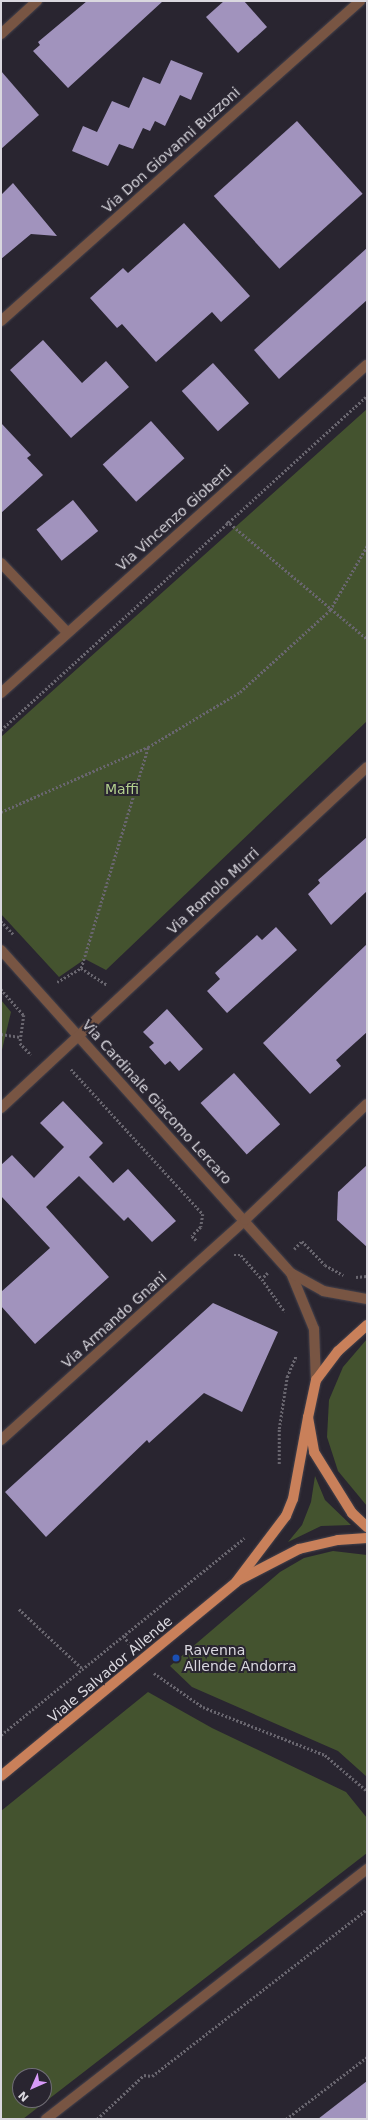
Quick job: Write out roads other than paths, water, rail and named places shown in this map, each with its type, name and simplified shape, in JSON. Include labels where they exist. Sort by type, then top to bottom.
[{"type":"main road","points":[[316,1380],[338,1351],[367,1325]]},
{"type":"main road","name":"Viale Salvador Allende","points":[[236,1582],[286,1516],[293,1499],[316,1380]]},
{"type":"main road","points":[[308,1417],[314,1452],[352,1513],[367,1527]]},
{"type":"main road","name":"Viale Salvador Allende","points":[[1,1776],[141,1662],[236,1582],[299,1549],[338,1540],[367,1538]]},
{"type":"street","points":[[1,34],[37,1]]},
{"type":"street","name":"Via Don Giovanni Buzzoni","points":[[1,321],[360,1]]},
{"type":"street","name":"Via Vincenzo Gioberti","points":[[1,693],[67,632],[367,365]]},
{"type":"street","points":[[1,563],[67,632]]},
{"type":"street","name":"Via Romolo Murri","points":[[78,1036],[367,767]]},
{"type":"street","name":"Via Cardinale Giacomo Lercaro","points":[[1,950],[281,1260],[291,1273],[314,1328],[316,1380]]},
{"type":"street","points":[[1,1108],[78,1036]]},
{"type":"street","points":[[245,1220],[367,1104]]},
{"type":"street","name":"Via Armando Gnani","points":[[1,1440],[245,1220]]},
{"type":"street","name":"Via Cardinale Giacomo Lercaro","points":[[291,1273],[323,1291],[367,1299]]},
{"type":"street","points":[[46,2119],[367,1869]]},
{"type":"place","name":"Ravenna Allende Andorra","points":[[176,1658]]},
{"type":"park label","name":"Maffi","points":[[122,789]]}]
